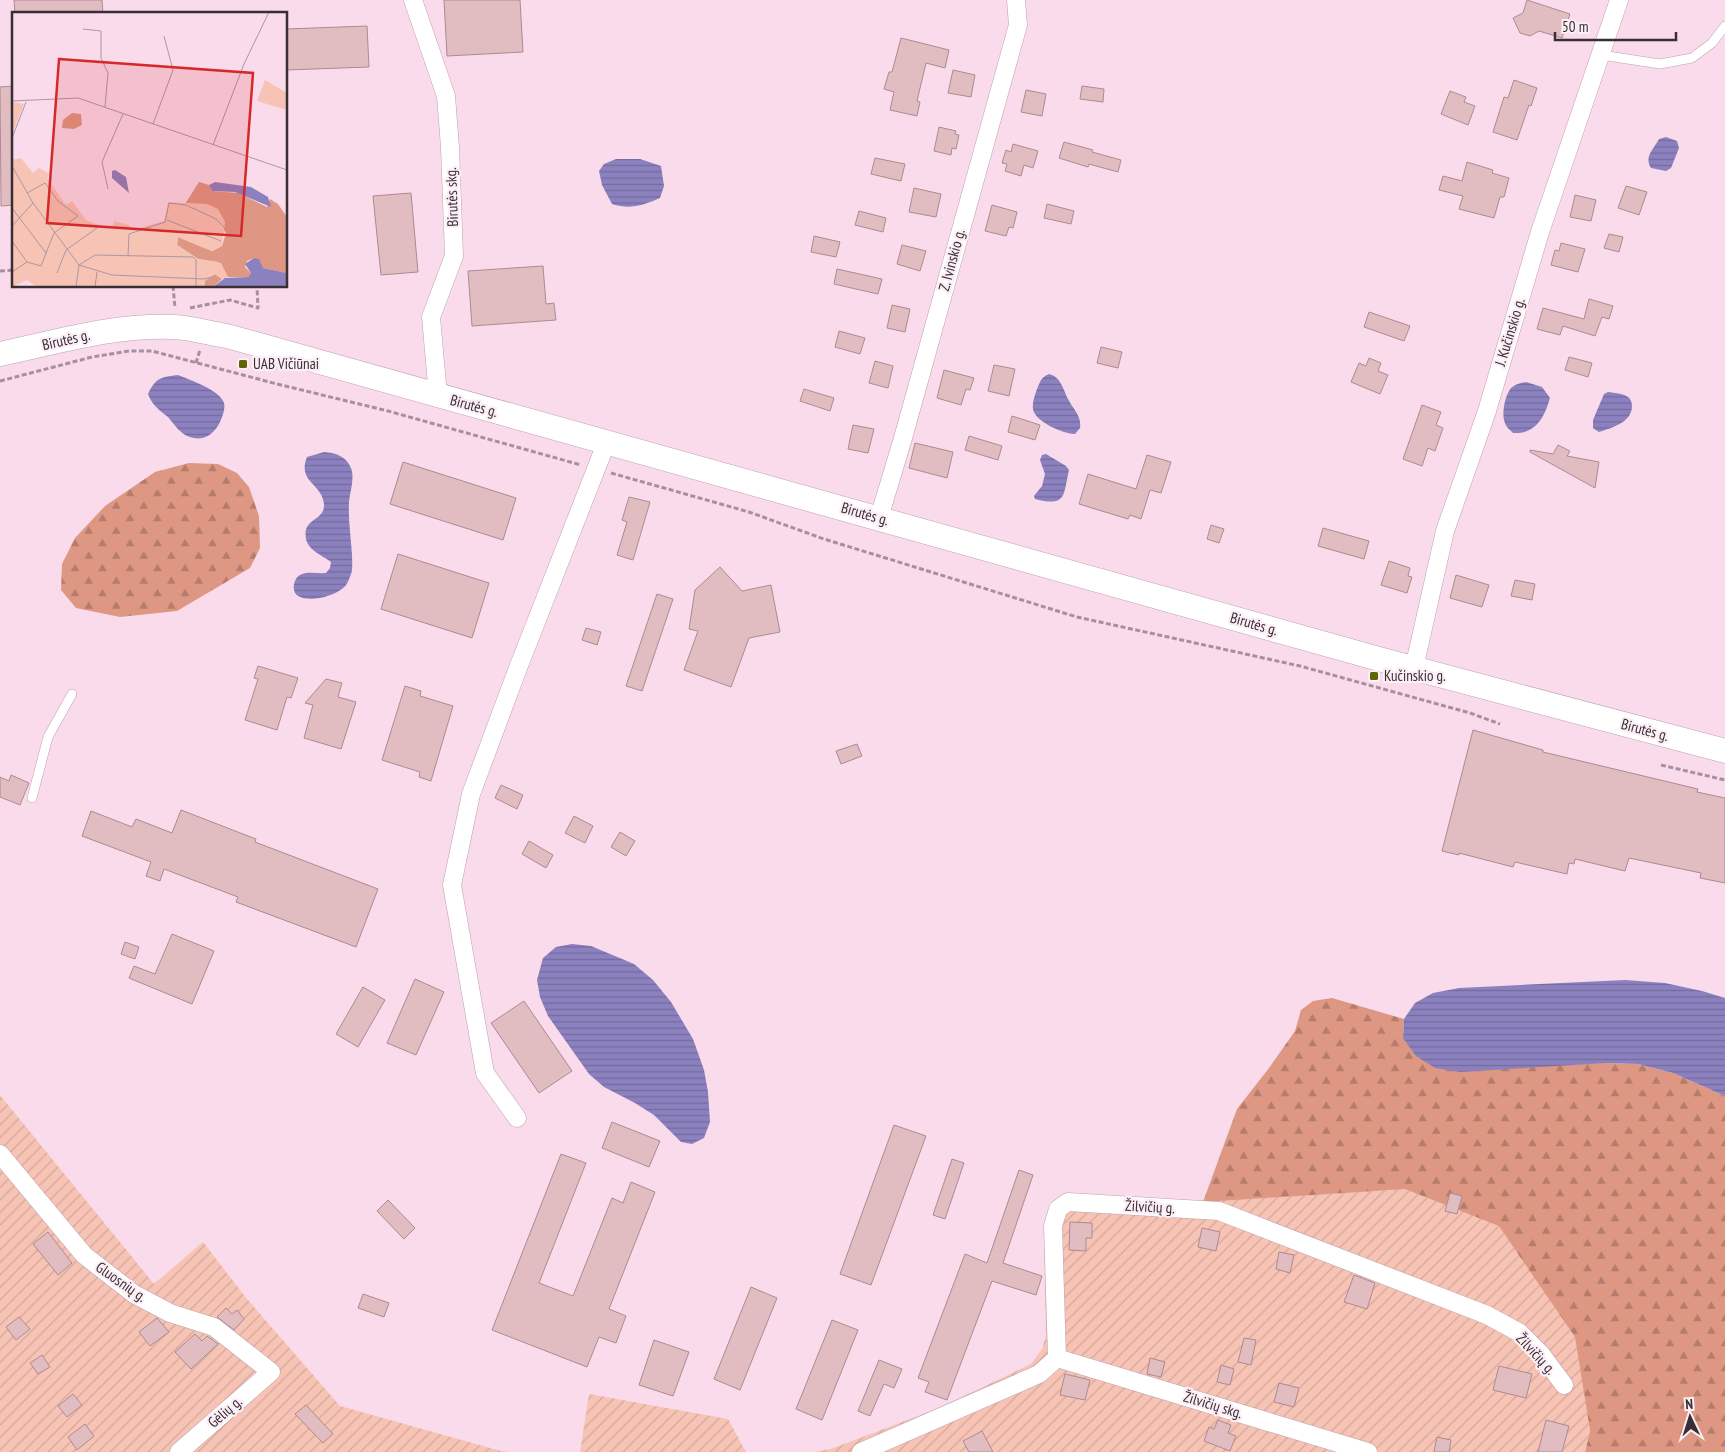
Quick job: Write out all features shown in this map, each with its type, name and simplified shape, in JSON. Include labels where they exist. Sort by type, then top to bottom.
[{"type":"main road","name":"Birutės g.","points":[[0,354],[107,330],[143,327],[174,327],[227,336],[1414,668],[1725,750]]},
{"type":"street","name":"Birutės skg.","points":[[413,0],[446,96],[450,147],[454,256],[431,317],[438,396]]},
{"type":"street","name":"Z. Ivinskio g.","points":[[879,518],[904,438],[1018,25],[1016,0]]},
{"type":"street","name":"J. Kučinskio g.","points":[[1414,668],[1445,531],[1487,411],[1540,232],[1619,0]]},
{"type":"street","points":[[517,1118],[485,1073],[452,885],[471,794],[607,442]]},
{"type":"street","name":"Gluosnių g.","points":[[0,1154],[84,1255],[134,1294],[170,1313],[214,1327],[271,1372]]},
{"type":"street","name":"Žilvičių g.","points":[[1057,1358],[1053,1226],[1058,1209],[1068,1202],[1219,1211],[1487,1315],[1520,1333],[1541,1354],[1564,1385]]},
{"type":"street","points":[[861,1452],[1039,1374],[1057,1358]]},
{"type":"street","name":"Žilvičių skg.","points":[[1057,1358],[1368,1452]]},
{"type":"street","name":"Gėlių g.","points":[[179,1452],[271,1372]]},
{"type":"lane","points":[[1601,55],[1660,64],[1692,58],[1712,43],[1725,26]]},
{"type":"lane","points":[[32,798],[48,737],[72,694]]},
{"type":"path","points":[[175,311],[230,300],[258,308],[257,288]]},
{"type":"path","points":[[196,363],[200,349]]},
{"type":"path","points":[[0,381],[92,357],[129,352],[152,352],[388,410],[749,512],[824,539],[1077,617],[1300,666],[1470,713],[1500,724]]},
{"type":"path","points":[[1661,765],[1725,780]]},
{"type":"green space","points":[[189,463],[218,464],[237,473],[249,487],[259,516],[260,548],[250,568],[177,611],[120,617],[76,608],[61,590],[62,564],[75,538],[105,506],[155,472]]},
{"type":"green space","points":[[1332,998],[1404,1019],[1403,1038],[1605,1063],[1638,1064],[1673,1073],[1725,1096],[1725,1452],[1585,1452],[1590,1430],[1203,1202],[1237,1109],[1295,1031],[1301,1010],[1313,1001]]},
{"type":"shaded area","points":[[1666,137],[1677,141],[1679,148],[1671,168],[1666,171],[1651,168],[1648,160],[1650,154],[1659,139]]},
{"type":"shaded area","points":[[616,159],[640,159],[661,166],[664,186],[660,198],[637,206],[625,207],[612,204],[602,185],[599,171],[604,164]]},
{"type":"shaded area","points":[[1049,374],[1059,381],[1078,416],[1080,428],[1075,434],[1064,432],[1044,423],[1035,414],[1033,404],[1037,389],[1042,378]]},
{"type":"shaded area","points":[[178,375],[211,390],[224,403],[223,413],[218,426],[205,437],[194,438],[184,435],[156,407],[148,394],[154,384],[160,379]]},
{"type":"shaded area","points":[[1526,382],[1542,387],[1550,398],[1542,418],[1533,428],[1521,433],[1513,433],[1506,426],[1504,419],[1505,400],[1511,388]]},
{"type":"shaded area","points":[[1608,392],[1621,394],[1629,398],[1632,404],[1631,413],[1620,424],[1599,432],[1593,428],[1593,420],[1604,394]]},
{"type":"shaded area","points":[[324,452],[336,454],[343,458],[349,464],[352,472],[349,522],[352,570],[347,584],[341,590],[313,599],[297,595],[294,590],[295,581],[300,575],[304,573],[326,573],[330,568],[331,562],[313,550],[306,539],[307,527],[321,514],[324,504],[319,491],[307,477],[305,465],[307,457]]},
{"type":"shaded area","points":[[1046,454],[1066,466],[1069,470],[1062,497],[1053,502],[1035,499],[1034,496],[1042,486],[1045,474],[1040,460],[1042,455]]},
{"type":"shaded area","points":[[572,944],[591,946],[634,964],[653,980],[671,1002],[693,1039],[704,1070],[710,1122],[704,1138],[692,1144],[681,1142],[654,1115],[604,1087],[589,1074],[548,1016],[540,997],[537,980],[543,958],[556,947]]},
{"type":"shaded area","points":[[1625,980],[1665,983],[1725,998],[1725,1096],[1673,1073],[1638,1064],[1605,1063],[1460,1072],[1435,1068],[1416,1056],[1403,1038],[1404,1019],[1415,1003],[1433,993],[1459,988]]},
{"type":"shaded area","points":[[0,1095],[154,1284],[203,1242],[247,1299],[340,1406],[510,1452],[0,1452]]},
{"type":"shaded area","points":[[1405,1189],[1499,1226],[1575,1337],[1590,1430],[1585,1452],[813,1452],[831,1449],[939,1408],[1031,1364],[1042,1349],[1046,1336],[1044,1235],[1047,1219],[1059,1198],[1203,1202]]},
{"type":"shaded area","points":[[589,1394],[728,1419],[746,1452],[580,1452]]},
{"type":"building","points":[[14,0],[102,0],[103,12],[15,12]]},
{"type":"building","points":[[444,0],[520,0],[523,52],[447,56]]},
{"type":"building","points":[[1527,0],[1570,14],[1562,38],[1539,31],[1530,36],[1520,33],[1513,18],[1523,13]]},
{"type":"building","points":[[367,26],[369,67],[288,70],[288,29]]},
{"type":"building","points":[[901,38],[949,50],[945,68],[926,63],[917,101],[920,102],[917,116],[890,110],[894,92],[884,89],[889,72],[892,72]]},
{"type":"building","points":[[953,70],[975,75],[971,97],[948,93]]},
{"type":"building","points":[[1514,80],[1537,88],[1517,140],[1493,132],[1504,97],[1508,98]]},
{"type":"building","points":[[12,86],[12,205],[1,206],[0,87]]},
{"type":"building","points":[[1082,86],[1104,89],[1103,102],[1080,99]]},
{"type":"building","points":[[1026,90],[1046,94],[1042,116],[1021,112]]},
{"type":"building","points":[[1450,91],[1466,97],[1464,102],[1475,106],[1468,125],[1441,114]]},
{"type":"building","points":[[939,127],[956,131],[955,134],[959,135],[956,149],[952,148],[951,155],[934,151]]},
{"type":"building","points":[[1064,142],[1121,160],[1118,172],[1089,164],[1088,167],[1059,158]]},
{"type":"building","points":[[1013,144],[1038,151],[1033,168],[1024,165],[1021,176],[1005,171],[1007,164],[1002,163],[1006,150],[1011,152]]},
{"type":"building","points":[[875,158],[905,164],[901,181],[871,174]]},
{"type":"building","points":[[1467,162],[1493,170],[1492,173],[1509,178],[1504,197],[1500,197],[1494,218],[1459,209],[1463,196],[1439,190],[1443,176],[1462,181]]},
{"type":"building","points":[[1626,186],[1647,192],[1639,215],[1618,208]]},
{"type":"building","points":[[914,188],[941,194],[936,217],[909,212]]},
{"type":"building","points":[[411,193],[418,272],[381,275],[373,196]]},
{"type":"building","points":[[1575,195],[1596,200],[1591,221],[1570,217]]},
{"type":"building","points":[[1047,204],[1074,211],[1071,224],[1044,218]]},
{"type":"building","points":[[992,205],[1017,212],[1013,228],[1009,227],[1006,236],[985,231]]},
{"type":"building","points":[[859,211],[886,218],[883,232],[855,225]]},
{"type":"building","points":[[1609,234],[1623,237],[1619,252],[1604,248]]},
{"type":"building","points":[[814,236],[840,242],[836,257],[811,252]]},
{"type":"building","points":[[1561,243],[1585,249],[1578,272],[1551,265],[1555,250],[1559,251]]},
{"type":"building","points":[[902,245],[926,251],[920,271],[897,264]]},
{"type":"building","points":[[543,266],[546,304],[554,303],[556,320],[472,326],[468,271]]},
{"type":"building","points":[[837,269],[882,279],[878,294],[834,284]]},
{"type":"building","points":[[1589,299],[1613,306],[1609,319],[1602,317],[1595,336],[1563,326],[1560,335],[1537,329],[1543,308],[1584,319]]},
{"type":"building","points":[[892,305],[910,309],[905,332],[887,328]]},
{"type":"building","points":[[1369,312],[1410,326],[1404,341],[1364,327]]},
{"type":"building","points":[[839,331],[865,338],[860,354],[835,347]]},
{"type":"building","points":[[1101,347],[1122,352],[1118,368],[1097,363]]},
{"type":"building","points":[[1569,357],[1592,363],[1588,377],[1565,370]]},
{"type":"building","points":[[1369,358],[1381,363],[1378,371],[1388,375],[1380,394],[1351,382],[1359,363],[1366,366]]},
{"type":"building","points":[[875,361],[893,366],[888,388],[869,383]]},
{"type":"building","points":[[994,365],[1015,369],[1009,396],[988,391]]},
{"type":"building","points":[[944,370],[974,378],[970,390],[966,389],[961,405],[937,398]]},
{"type":"building","points":[[804,389],[834,398],[830,411],[800,401]]},
{"type":"building","points":[[1422,405],[1441,412],[1436,425],[1443,428],[1435,451],[1428,448],[1422,466],[1403,459]]},
{"type":"building","points":[[1012,416],[1040,425],[1035,440],[1008,432]]},
{"type":"building","points":[[853,425],[874,429],[868,453],[848,449]]},
{"type":"building","points":[[969,436],[1002,446],[998,460],[965,450]]},
{"type":"building","points":[[915,443],[953,452],[947,478],[909,468]]},
{"type":"building","points":[[1558,445],[1570,451],[1567,456],[1599,462],[1595,488],[1530,452],[1530,450],[1553,454]]},
{"type":"building","points":[[1147,455],[1171,462],[1161,493],[1150,490],[1141,519],[1130,515],[1128,519],[1079,504],[1088,474],[1136,489]]},
{"type":"building","points":[[403,462],[516,498],[503,540],[390,504]]},
{"type":"building","points":[[629,497],[650,502],[633,560],[617,555],[627,522],[622,520]]},
{"type":"building","points":[[1211,525],[1224,529],[1219,543],[1207,539]]},
{"type":"building","points":[[1323,528],[1369,541],[1364,559],[1318,546]]},
{"type":"building","points":[[398,554],[489,583],[472,638],[381,609]]},
{"type":"building","points":[[1389,561],[1410,568],[1408,576],[1412,577],[1407,593],[1381,585]]},
{"type":"building","points":[[720,567],[742,591],[771,585],[780,632],[749,638],[731,687],[684,670],[698,631],[689,629],[695,590]]},
{"type":"building","points":[[1456,575],[1489,585],[1482,607],[1450,598]]},
{"type":"building","points":[[1515,580],[1535,584],[1532,600],[1511,596]]},
{"type":"building","points":[[657,594],[673,599],[642,691],[626,686]]},
{"type":"building","points":[[586,628],[601,632],[597,645],[582,640]]},
{"type":"building","points":[[258,666],[298,678],[291,698],[287,697],[277,730],[245,720],[258,679],[254,678]]},
{"type":"building","points":[[326,679],[342,683],[338,697],[356,702],[341,749],[304,738],[313,705],[305,703]]},
{"type":"building","points":[[405,686],[421,691],[420,696],[453,706],[431,781],[419,777],[420,772],[382,760]]},
{"type":"building","points":[[1473,730],[1543,750],[1543,752],[1698,789],[1697,792],[1725,798],[1725,883],[1700,878],[1701,873],[1629,858],[1625,871],[1575,859],[1574,864],[1569,863],[1567,874],[1515,862],[1513,867],[1459,853],[1459,855],[1442,851]]},
{"type":"building","points":[[857,744],[862,756],[841,764],[836,751]]},
{"type":"building","points":[[11,775],[29,783],[20,805],[0,797],[0,777],[9,781]]},
{"type":"building","points":[[501,785],[523,795],[517,809],[495,798]]},
{"type":"building","points":[[181,810],[256,839],[255,842],[378,889],[356,947],[236,902],[238,897],[164,869],[160,881],[146,876],[151,862],[82,836],[91,811],[132,827],[136,819],[172,833]]},
{"type":"building","points":[[574,816],[593,826],[585,843],[565,833]]},
{"type":"building","points":[[620,832],[635,841],[626,856],[611,847]]},
{"type":"building","points":[[529,841],[553,855],[546,868],[522,854]]},
{"type":"building","points":[[172,934],[214,951],[192,1004],[129,978],[134,966],[155,974]]},
{"type":"building","points":[[125,942],[139,947],[135,959],[121,954]]},
{"type":"building","points":[[415,979],[444,992],[416,1055],[387,1043]]},
{"type":"building","points":[[363,987],[385,1000],[358,1047],[336,1034]]},
{"type":"building","points":[[524,1001],[572,1071],[539,1093],[491,1023]]},
{"type":"building","points":[[612,1122],[660,1141],[649,1167],[602,1148]]},
{"type":"building","points":[[894,1125],[926,1136],[871,1285],[840,1274]]},
{"type":"building","points":[[561,1154],[586,1163],[539,1283],[573,1296],[612,1198],[623,1203],[631,1182],[655,1192],[609,1309],[626,1316],[616,1343],[599,1337],[587,1367],[492,1330]]},
{"type":"building","points":[[952,1159],[964,1163],[945,1219],[933,1215]]},
{"type":"building","points":[[1019,1170],[1033,1175],[1003,1263],[1042,1276],[1036,1295],[992,1281],[947,1400],[925,1392],[929,1382],[918,1378],[965,1254],[987,1263]]},
{"type":"building","points":[[1450,1193],[1462,1196],[1457,1214],[1445,1211]]},
{"type":"building","points":[[388,1200],[415,1228],[404,1239],[377,1211]]},
{"type":"building","points":[[1070,1222],[1092,1223],[1092,1238],[1086,1238],[1086,1251],[1069,1250]]},
{"type":"building","points":[[1202,1228],[1220,1232],[1216,1251],[1198,1247]]},
{"type":"building","points":[[48,1232],[72,1263],[58,1275],[33,1244]]},
{"type":"building","points":[[1279,1252],[1294,1255],[1290,1273],[1276,1269]]},
{"type":"building","points":[[1354,1275],[1375,1283],[1367,1309],[1344,1302]]},
{"type":"building","points":[[751,1287],[777,1298],[740,1390],[714,1379]]},
{"type":"building","points":[[363,1294],[389,1303],[384,1317],[358,1308]]},
{"type":"building","points":[[226,1308],[232,1314],[237,1310],[244,1319],[234,1330],[217,1317]]},
{"type":"building","points":[[19,1317],[30,1329],[16,1340],[6,1327]]},
{"type":"building","points":[[157,1318],[169,1332],[150,1346],[139,1332]]},
{"type":"building","points":[[832,1320],[858,1330],[822,1420],[796,1409]]},
{"type":"building","points":[[195,1334],[202,1341],[207,1336],[218,1344],[191,1369],[175,1352]]},
{"type":"building","points":[[1244,1338],[1256,1340],[1251,1365],[1238,1362]]},
{"type":"building","points":[[654,1340],[689,1352],[673,1396],[639,1385]]},
{"type":"building","points":[[42,1355],[50,1367],[38,1374],[30,1363]]},
{"type":"building","points":[[1150,1358],[1165,1362],[1161,1377],[1147,1374]]},
{"type":"building","points":[[879,1360],[902,1369],[894,1388],[884,1384],[870,1416],[858,1411]]},
{"type":"building","points":[[1221,1365],[1234,1369],[1230,1385],[1217,1382]]},
{"type":"building","points":[[1499,1366],[1532,1374],[1526,1398],[1493,1390]]},
{"type":"building","points":[[1065,1374],[1090,1380],[1085,1400],[1060,1395]]},
{"type":"building","points":[[1279,1383],[1299,1388],[1294,1407],[1274,1402]]},
{"type":"building","points":[[73,1394],[82,1405],[67,1417],[58,1406]]},
{"type":"building","points":[[306,1405],[333,1434],[323,1443],[295,1414]]},
{"type":"building","points":[[1218,1420],[1231,1425],[1228,1433],[1236,1436],[1230,1451],[1204,1441],[1209,1427],[1214,1429]]},
{"type":"building","points":[[1546,1420],[1569,1426],[1562,1452],[1538,1452]]},
{"type":"building","points":[[85,1424],[94,1436],[77,1450],[68,1437]]},
{"type":"building","points":[[982,1431],[993,1452],[969,1452],[963,1441]]},
{"type":"building","points":[[1437,1437],[1451,1440],[1449,1452],[1434,1452]]},
{"type":"place","name":"UAB Vičiūnai","points":[[243,364]]},
{"type":"place","name":"Kučinskio g.","points":[[1374,676]]}]
